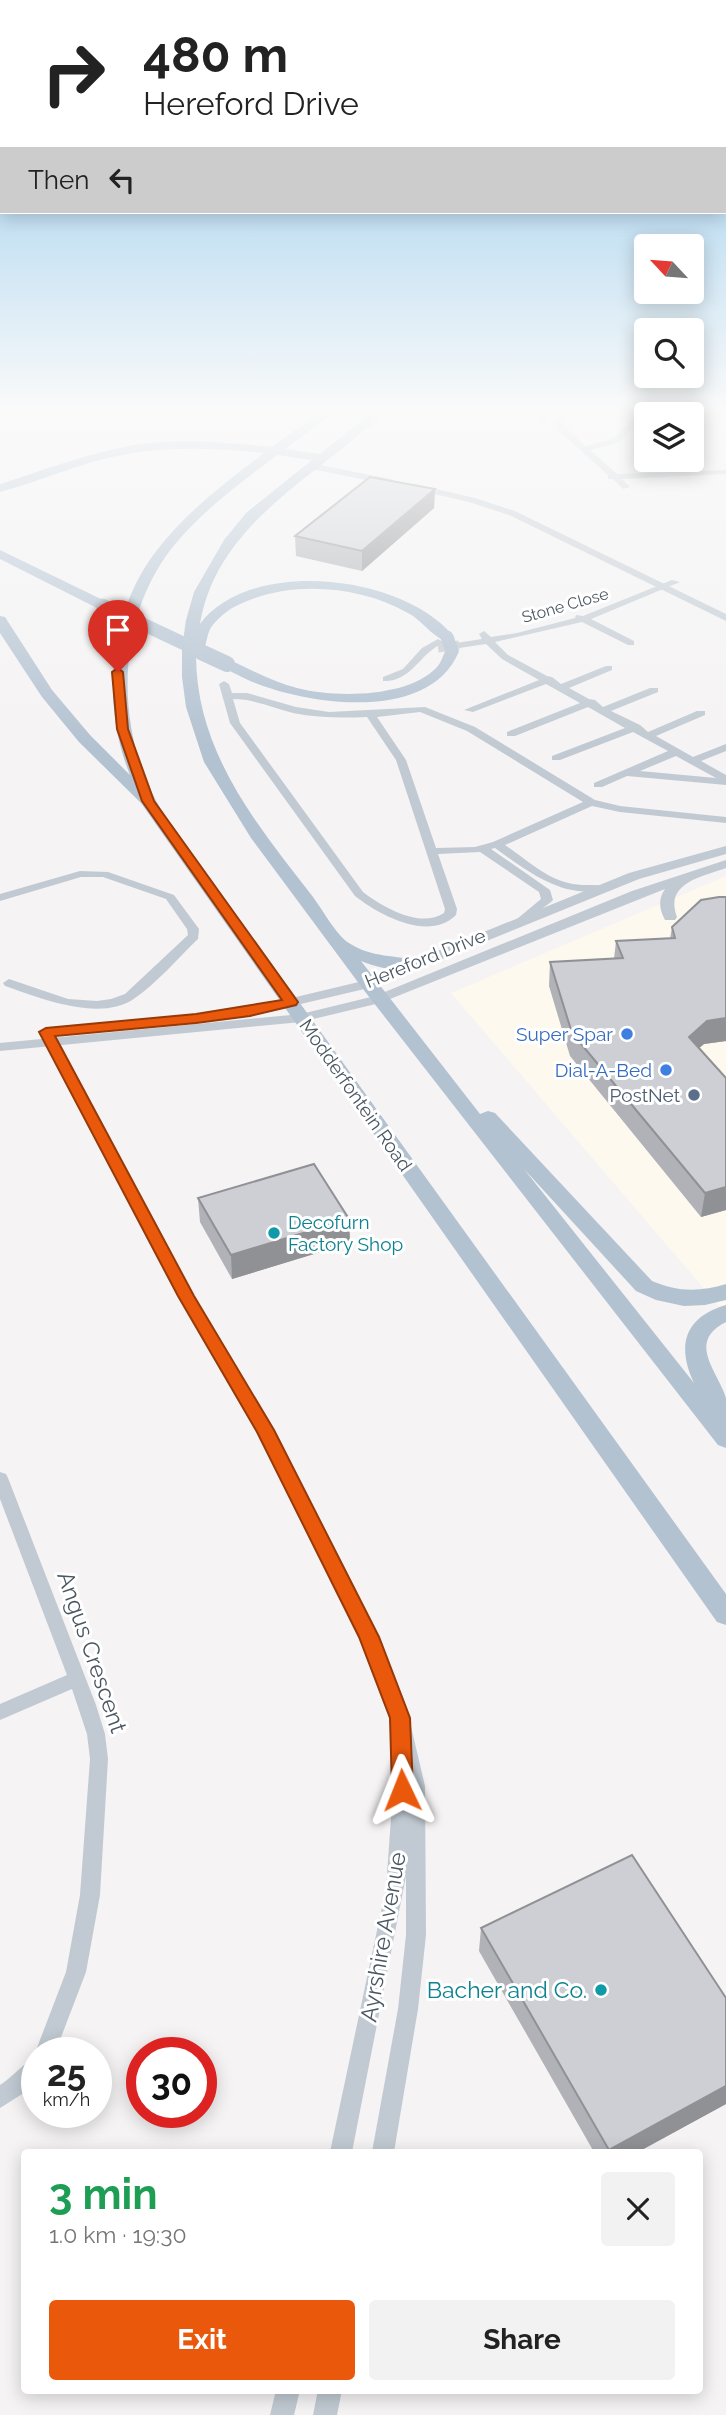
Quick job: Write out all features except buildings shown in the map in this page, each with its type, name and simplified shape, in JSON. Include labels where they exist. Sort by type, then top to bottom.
[{"type":"main road","name":"Modderfontein Road","points":[[191,521],[150,570],[137,596],[124,637],[118,672],[123,729],[148,801],[726,1614]]},
{"type":"main road","points":[[246,521],[233,534],[206,578],[189,634],[189,677],[202,739],[216,770],[237,804],[374,991],[726,1438]]},
{"type":"main road","points":[[0,554],[102,605],[227,664],[291,691],[328,698],[386,695],[424,683],[447,665],[449,644],[422,613],[382,596],[331,587],[282,588],[251,595],[234,603],[208,623],[199,641],[189,677]]},
{"type":"main road","points":[[0,620],[16,650],[39,683],[109,764],[148,801]]},
{"type":"main road","points":[[340,946],[379,962],[414,965]]},
{"type":"main road","points":[[443,1080],[481,1110],[644,1286],[658,1293],[688,1299],[726,1292]]},
{"type":"main road","points":[[726,1314],[706,1323],[698,1335],[694,1351],[698,1367],[726,1418]]},
{"type":"street","points":[[527,521],[661,582],[676,582],[726,609]]},
{"type":"street","points":[[543,521],[726,618]]},
{"type":"street","name":"Stone Close","points":[[486,637],[582,615],[661,582]]},
{"type":"street","points":[[582,615],[635,642]]},
{"type":"street","points":[[502,635],[524,665]]},
{"type":"street","points":[[386,679],[410,670],[419,662],[424,650],[486,637],[498,653],[606,710],[726,780]]},
{"type":"street","points":[[563,687],[609,668]]},
{"type":"street","points":[[469,710],[549,679]]},
{"type":"street","points":[[370,715],[398,752],[451,909],[446,919],[429,924],[422,923],[366,900],[235,723],[226,690],[317,714],[370,715],[416,708],[458,723],[591,802],[620,809],[726,820]]},
{"type":"street","points":[[606,710],[654,690]]},
{"type":"street","points":[[511,734],[591,702]]},
{"type":"street","points":[[649,735],[701,713]]},
{"type":"street","points":[[556,758],[636,727]]},
{"type":"street","points":[[694,760],[726,747]]},
{"type":"street","points":[[598,785],[678,751]]},
{"type":"street","points":[[626,773],[726,780]]},
{"type":"street","points":[[432,851],[482,848],[497,844],[591,802]]},
{"type":"street","points":[[497,844],[558,886],[584,890],[603,888]]},
{"type":"street","points":[[482,848],[544,890],[547,900],[523,919]]},
{"type":"street","name":"Hereford Drive","points":[[374,991],[414,965],[488,933],[603,888],[692,858],[726,850]]},
{"type":"street","name":"Hereford Drive","points":[[0,1046],[49,1037],[296,1010],[374,991],[686,876],[726,864]]},
{"type":"street","points":[[0,898],[80,874],[104,874],[170,897],[193,929],[194,936],[129,997],[116,1002],[76,1006],[9,983]]},
{"type":"street","points":[[670,917],[666,896],[686,876]]},
{"type":"street","points":[[488,933],[537,922],[621,891],[637,894]]},
{"type":"street","name":"Hereford Drive","points":[[0,1036],[49,1037]]},
{"type":"street","name":"Ayrshire Avenue","points":[[49,1037],[186,1296],[265,1430],[369,1637],[400,1718],[416,1786],[416,1935],[408,2009],[384,2149]]},
{"type":"street","name":"Angus Crescent","points":[[0,1478],[77,1679],[96,1734],[99,1759],[94,1860],[76,1972],[52,2037]]},
{"type":"street","points":[[0,1712],[77,1679]]},
{"type":"street","name":"Ayrshire Avenue","points":[[342,2149],[396,1888],[402,1790],[400,1718]]},
{"type":"street","points":[[0,2097],[21,2083]]},
{"type":"street","points":[[282,2415],[287,2394]]},
{"type":"street","points":[[325,2415],[329,2394]]},
{"type":"shaded area","points":[[726,876],[726,1314],[451,993]]},
{"type":"tunnel","points":[[438,648],[459,645]]},
{"type":"place","name":"Super Spar","points":[[627,1034]]},
{"type":"place","name":"Dial-A-Bed","points":[[666,1070]]},
{"type":"place","name":"PostNet","points":[[694,1095]]},
{"type":"place","name":"Decofurn Factory Shop","points":[[274,1233]]},
{"type":"place","name":"Bacher and Co.","points":[[601,1990]]},
{"type":"route","points":[[118,672],[123,729],[148,801],[291,1002],[250,1012],[46,1032],[186,1296],[265,1430],[369,1637],[400,1718],[402,1790]]}]
